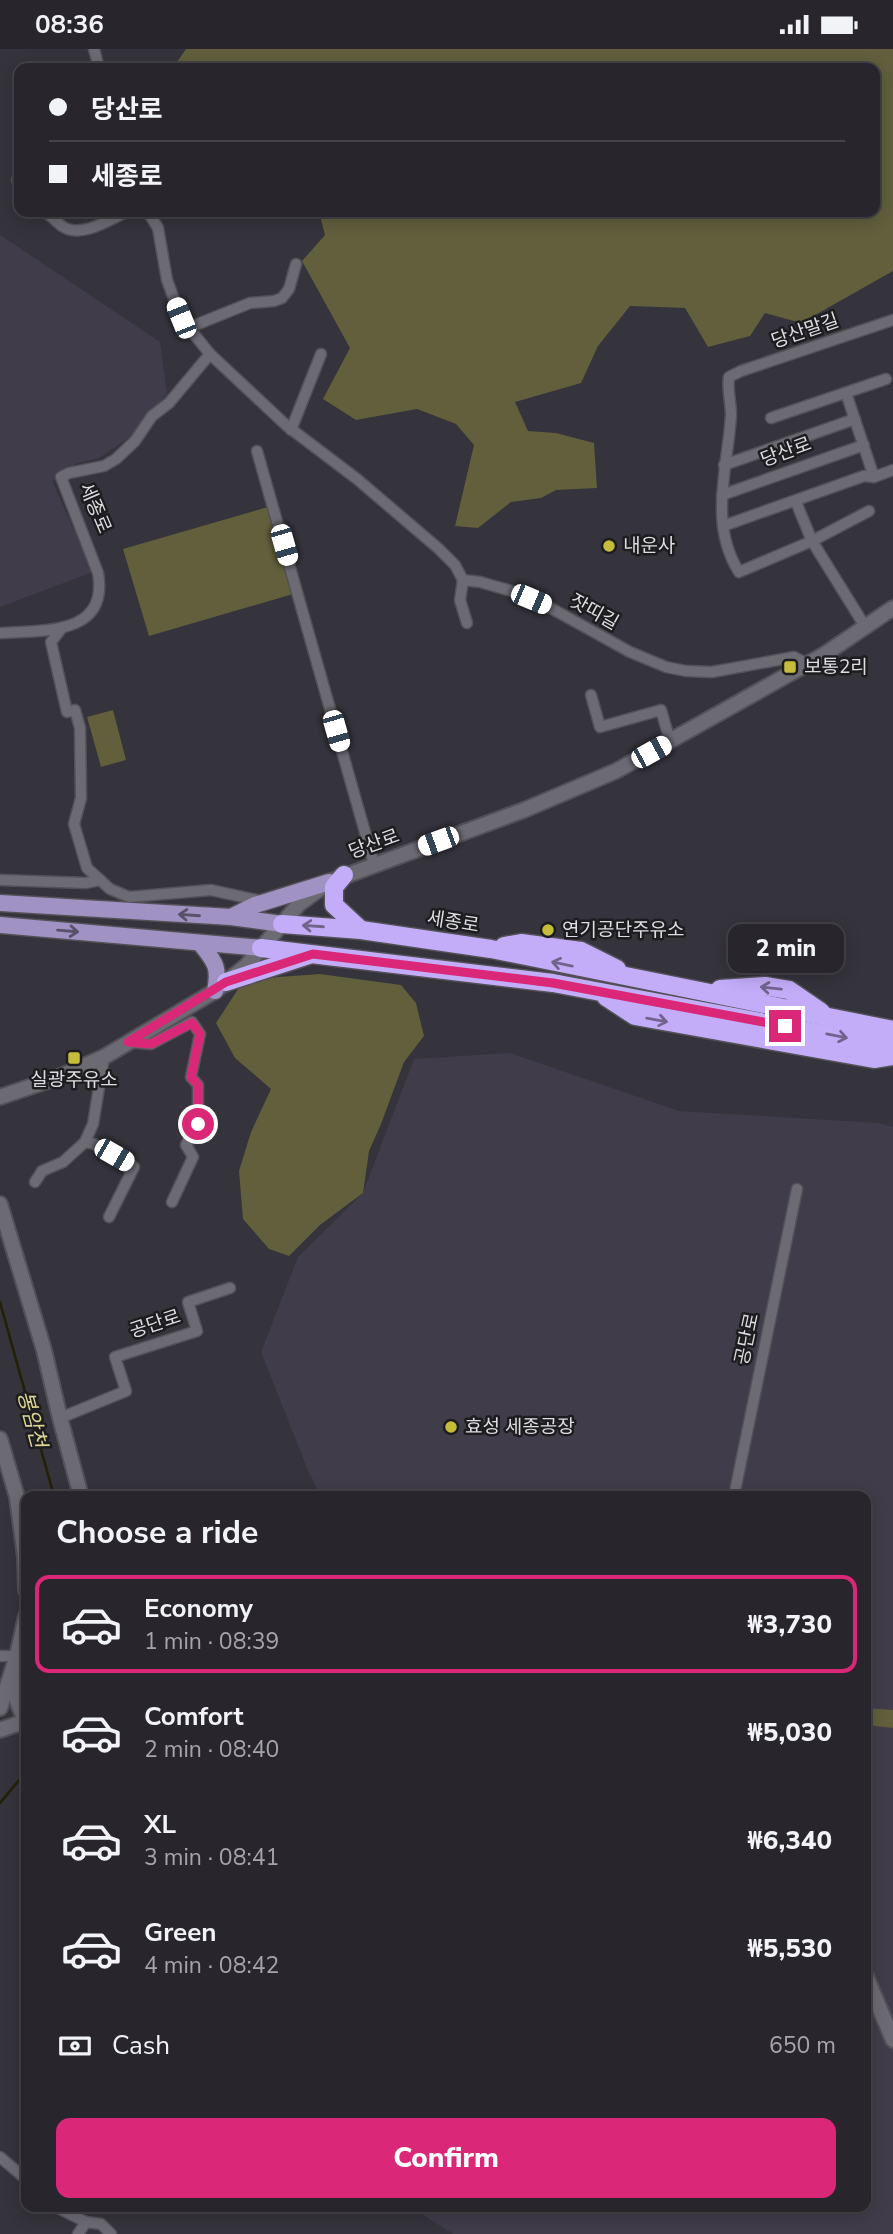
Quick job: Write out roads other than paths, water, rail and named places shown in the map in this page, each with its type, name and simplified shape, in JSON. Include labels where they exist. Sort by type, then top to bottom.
[{"type":"highway","points":[[336,878],[334,905],[361,930]]},
{"type":"highway","name":"세종로","points":[[282,924],[361,930],[491,949],[893,1030]]},
{"type":"highway","points":[[261,948],[493,975],[597,991],[893,1047]]},
{"type":"highway","points":[[220,987],[313,954]]},
{"type":"highway","points":[[597,991],[635,1016],[874,1059],[893,1056]]},
{"type":"main road","points":[[231,917],[255,905],[336,878]]},
{"type":"main road","name":"세종로","points":[[0,903],[231,917],[282,924]]},
{"type":"main road","points":[[0,925],[261,948]]},
{"type":"main road","points":[[200,943],[217,967],[220,987]]},
{"type":"street","points":[[51,217],[74,232],[115,217]]},
{"type":"street","points":[[151,217],[158,228],[167,280],[181,318],[188,328],[210,354],[291,430],[357,479],[455,565],[463,580],[460,600],[467,623]]},
{"type":"street","points":[[188,328],[250,303],[282,298],[289,289],[296,264]]},
{"type":"street","name":"당산말길","points":[[724,465],[731,413],[729,377],[893,320]]},
{"type":"street","points":[[291,430],[321,353]]},
{"type":"street","name":"세종로","points":[[0,633],[61,629],[84,618],[98,603],[100,588],[90,551],[61,477],[104,466],[116,459],[135,441],[152,416],[169,403],[210,354]]},
{"type":"street","name":"당산로","points":[[771,418],[886,379]]},
{"type":"street","points":[[846,393],[874,477]]},
{"type":"street","name":"당산로","points":[[724,465],[855,419]]},
{"type":"street","name":"당산로","points":[[722,495],[864,445]]},
{"type":"street","points":[[257,451],[374,864]]},
{"type":"street","points":[[724,465],[723,526],[738,572],[813,541],[869,511]]},
{"type":"street","points":[[723,526],[864,476],[874,477],[893,470]]},
{"type":"street","points":[[796,502],[813,541],[866,628]]},
{"type":"street","name":"잣띠길","points":[[463,580],[515,592],[547,606],[630,652],[666,667],[712,672],[794,657],[808,664]]},
{"type":"street","name":"당산로","points":[[0,1097],[59,1077],[104,1057],[220,987],[246,966],[299,904],[336,878],[571,792],[616,771],[808,664],[893,608]]},
{"type":"street","points":[[61,629],[51,642],[67,712],[75,710],[80,728],[81,798],[74,824],[87,868],[110,889],[129,897],[211,890],[268,902]]},
{"type":"street","points":[[591,695],[600,727],[661,710],[670,741]]},
{"type":"street","points":[[0,880],[86,883],[100,880]]},
{"type":"street","name":"당산로","points":[[128,1042],[151,1044],[192,1023],[200,1034],[191,1077],[198,1085],[198,1124],[186,1145],[194,1157],[172,1202]]},
{"type":"street","points":[[35,1182],[42,1171],[63,1162],[85,1142],[93,1124],[104,1057]]},
{"type":"street","points":[[85,1142],[94,1143],[134,1167],[109,1217]]},
{"type":"street","name":"공단로","points":[[735,1491],[797,1189]]},
{"type":"street","points":[[0,1204],[44,1350],[80,1491]]},
{"type":"street","name":"공단로","points":[[60,1418],[126,1391],[115,1357],[197,1331],[188,1302],[230,1288]]},
{"type":"street","points":[[0,1439],[17,1497],[21,1527]]},
{"type":"street","points":[[0,1709],[21,1637]]},
{"type":"street","points":[[0,1656],[15,1663]]},
{"type":"street","points":[[15,1663],[15,1696],[21,1712]]},
{"type":"street","points":[[0,1730],[21,1722]]},
{"type":"street","points":[[871,1988],[893,2040]]},
{"type":"street","points":[[0,2157],[21,2175]]},
{"type":"street","points":[[66,2212],[86,2222],[101,2224],[111,2234]]},
{"type":"street","points":[[78,2234],[86,2222]]},
{"type":"waterway","name":"봉암천","points":[[0,1302],[53,1491]]},
{"type":"waterway","name":"봉암천","points":[[0,1803],[21,1778]]},
{"type":"place","name":"내운사","points":[[609,546]]},
{"type":"place","name":"보통2리","points":[[790,667]]},
{"type":"place","name":"연기공단주유소","points":[[548,930]]},
{"type":"place","name":"실광주유소","points":[[74,1058]]},
{"type":"place","name":"효성 세종공장","points":[[451,1427]]}]
